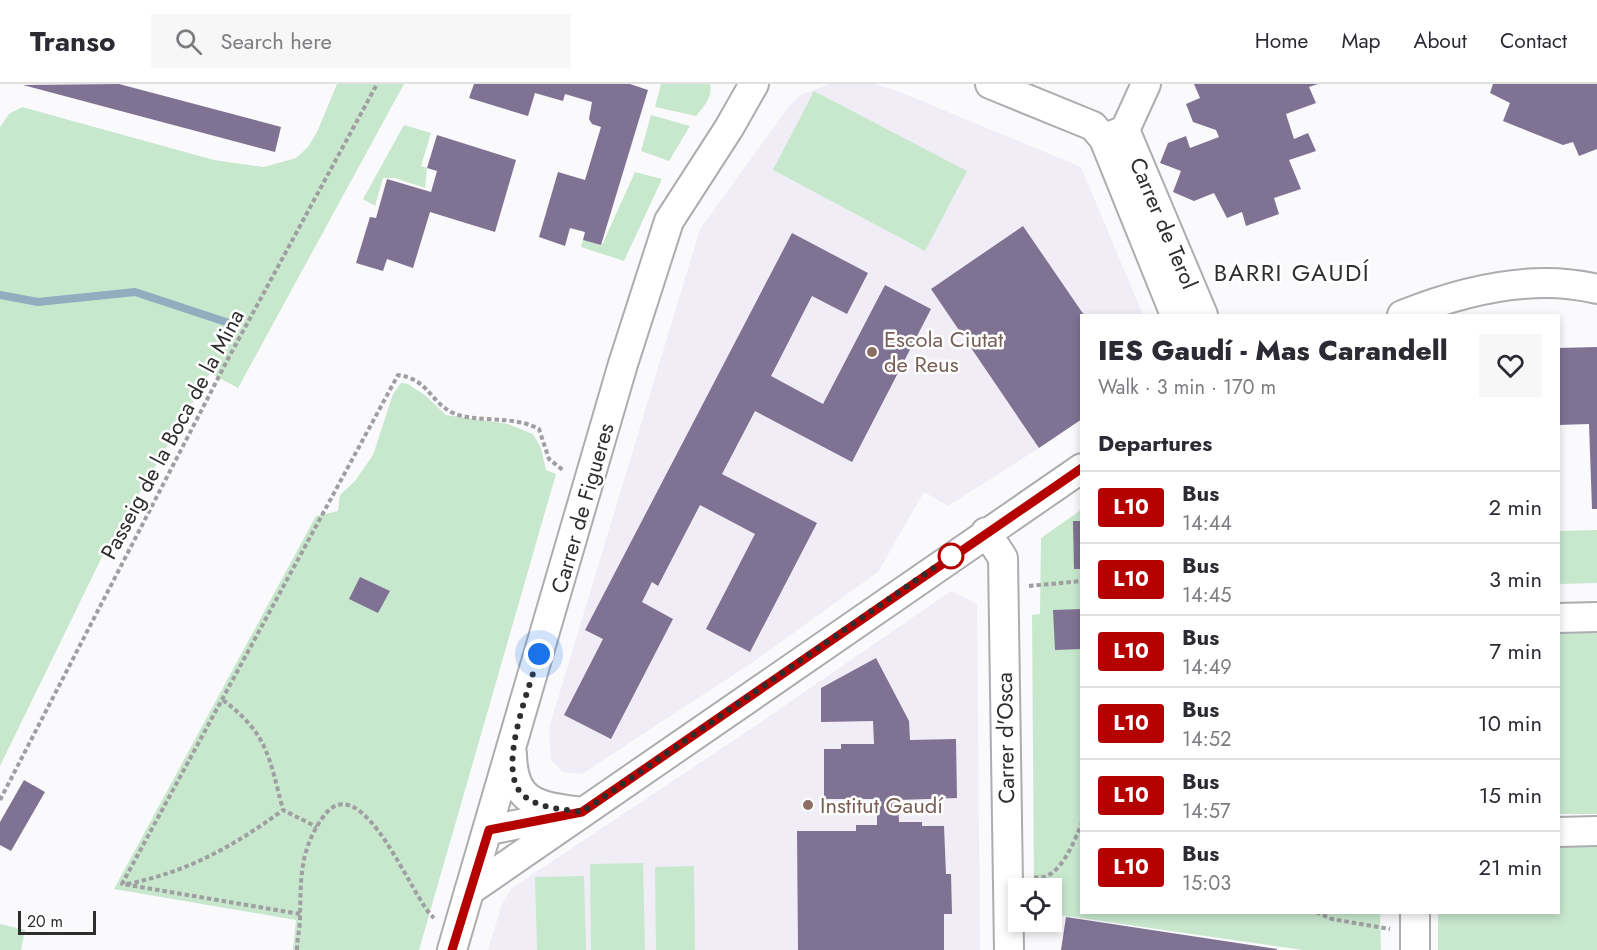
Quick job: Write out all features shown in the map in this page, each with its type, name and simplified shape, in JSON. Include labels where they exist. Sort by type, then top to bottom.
[{"type":"street","name":"Carrer de Figueres","points":[[452,950],[489,830],[623,364],[669,221],[729,128],[754,84]]},
{"type":"street","points":[[990,84],[1114,135],[1146,84]]},
{"type":"street","name":"Carrer de Terol","points":[[1114,135],[1175,314]]},
{"type":"street","name":"Carrer de Terol","points":[[1114,135],[1203,314]]},
{"type":"street","points":[[1405,314],[1473,292],[1511,285],[1550,284],[1597,289]]},
{"type":"street","points":[[470,891],[986,532],[1080,469]]},
{"type":"street","name":"Carrer d'Osca","points":[[986,532],[1003,558],[1009,950]]},
{"type":"street","points":[[1560,618],[1597,617]]},
{"type":"street","points":[[512,749],[513,766],[522,795],[535,803],[582,812]]},
{"type":"street","points":[[536,845],[502,848],[489,830],[582,812]]},
{"type":"street","points":[[1560,832],[1597,831]]},
{"type":"street","points":[[1415,914],[1415,950]]},
{"type":"path","name":"Passeig de la Boca de la Mina","points":[[0,800],[229,357],[377,84]]},
{"type":"path","points":[[122,884],[398,375],[428,387],[452,412],[522,422],[539,429],[549,459],[566,472]]},
{"type":"path","points":[[1026,587],[1080,581]]},
{"type":"path","points":[[223,699],[253,725],[264,743],[283,810],[317,827]]},
{"type":"path","points":[[297,950],[301,869],[317,827],[328,810],[336,806],[344,805],[365,813],[400,862],[423,908],[437,920]]},
{"type":"path","points":[[122,884],[168,874],[204,860],[239,842],[283,810]]},
{"type":"path","points":[[1028,876],[1040,878],[1054,871],[1080,828]]},
{"type":"path","points":[[122,884],[300,914]]},
{"type":"path","points":[[1321,914],[1332,919],[1391,930]]},
{"type":"shaded area","name":"Escola Ciutat de Reus","points":[[830,84],[873,84],[895,90],[1081,167],[1143,314],[1080,314],[1080,321],[1039,448],[948,506],[924,492],[878,572],[753,662],[582,774],[563,772],[551,760],[549,728],[700,229],[790,105],[801,95]]},
{"type":"shaded area","name":"Institut Gaudí","points":[[951,591],[977,604],[980,950],[488,950],[502,904],[512,888],[761,722]]},
{"type":"green space","points":[[337,84],[404,84],[238,388],[210,373],[101,559],[0,766],[0,127],[9,114],[22,107],[214,160],[264,167],[296,158],[308,147],[317,132]]},
{"type":"green space","points":[[661,84],[710,84],[711,89],[707,101],[696,116],[655,107]]},
{"type":"green space","points":[[814,91],[967,171],[925,251],[773,170]]},
{"type":"green space","points":[[651,115],[690,126],[669,161],[641,151]]},
{"type":"green space","points":[[404,125],[431,133],[421,166],[427,168],[425,188],[395,178],[383,178],[375,206],[363,199]]},
{"type":"green space","points":[[635,172],[662,179],[624,261],[581,247],[583,240],[602,245]]},
{"type":"green space","points":[[401,383],[408,384],[426,396],[446,415],[508,424],[533,434],[541,448],[546,470],[556,474],[419,950],[293,950],[296,920],[114,889],[316,516],[338,511],[340,495],[355,481],[373,455],[393,394]]},
{"type":"green space","points":[[1080,511],[1080,914],[1380,914],[1381,950],[1303,950],[1062,915],[1062,878],[1034,878],[1032,615],[1040,614],[1041,538]]},
{"type":"green space","points":[[1597,530],[1597,583],[1560,584],[1560,531]]},
{"type":"green space","points":[[1560,631],[1597,631],[1597,814],[1560,814]]},
{"type":"green space","points":[[1560,846],[1597,846],[1597,950],[1438,950],[1438,914],[1560,914]]},
{"type":"green space","points":[[643,863],[645,950],[591,950],[590,864]]},
{"type":"green space","points":[[694,866],[695,950],[656,950],[655,867]]},
{"type":"green space","points":[[584,876],[586,950],[537,950],[535,877]]},
{"type":"green space","points":[[0,924],[25,930],[21,950],[0,950]]},
{"type":"building","points":[[119,84],[281,127],[275,152],[23,85]]},
{"type":"building","points":[[474,84],[630,84],[648,90],[601,245],[583,240],[585,232],[570,228],[565,246],[539,237],[558,172],[585,180],[601,127],[592,124],[589,119],[592,102],[565,94],[563,101],[535,93],[528,116],[469,98]]},
{"type":"building","points":[[1194,84],[1318,84],[1309,87],[1316,103],[1286,114],[1294,139],[1308,133],[1316,151],[1289,160],[1301,189],[1274,198],[1279,214],[1246,226],[1242,212],[1227,218],[1214,193],[1194,201],[1173,192],[1181,171],[1160,163],[1168,143],[1186,136],[1190,148],[1219,137],[1216,130],[1193,122],[1186,104],[1200,98]]},
{"type":"building","points":[[1493,84],[1597,84],[1597,149],[1579,156],[1573,142],[1563,145],[1503,121],[1510,103],[1490,93]]},
{"type":"building","points":[[437,135],[516,160],[495,232],[430,212],[413,268],[387,259],[383,271],[356,263],[370,217],[376,218],[387,179],[431,192],[437,171],[427,168]]},
{"type":"building","points":[[1023,226],[1083,314],[1080,314],[1080,420],[1039,448],[931,289]]},
{"type":"building","points":[[792,233],[868,273],[847,314],[812,296],[771,376],[823,404],[885,285],[931,309],[852,462],[755,411],[722,474],[817,523],[750,652],[706,629],[755,534],[700,505],[658,586],[652,582],[642,602],[673,619],[611,739],[564,715],[603,639],[585,630]]},
{"type":"building","points":[[1597,347],[1597,509],[1592,509],[1589,424],[1560,425],[1560,348]]},
{"type":"building","points":[[1073,521],[1080,521],[1080,569],[1074,569]]},
{"type":"building","points":[[360,577],[390,591],[378,613],[349,599]]},
{"type":"building","points":[[1080,609],[1080,649],[1055,650],[1053,610]]},
{"type":"building","points":[[876,658],[909,721],[910,740],[956,739],[957,798],[898,800],[899,822],[922,822],[922,826],[944,826],[946,874],[951,874],[952,914],[944,914],[944,950],[798,950],[797,831],[856,831],[856,825],[877,825],[877,799],[824,799],[824,749],[841,749],[841,744],[874,744],[873,721],[821,722],[821,688]]},
{"type":"building","points":[[24,780],[45,792],[11,851],[0,845],[0,822]]},
{"type":"building","points":[[1066,917],[1277,949],[1277,950],[1061,950]]},
{"type":"waterway","points":[[0,295],[38,302],[135,292],[229,323]]},
{"type":"bus line","name":"L10","points":[[452,950],[489,830],[582,812],[1080,469]]},
{"type":"place","name":"Escola Ciutat de Reus","points":[[872,352]]},
{"type":"place","name":"Institut Gaudí","points":[[808,805]]},
{"type":"district","name":"BARRI GAUDÍ","points":[[1292,272]]},
{"type":"route","points":[[539,654],[512,749],[516,783],[522,795],[535,803],[582,812],[951,556]]}]
